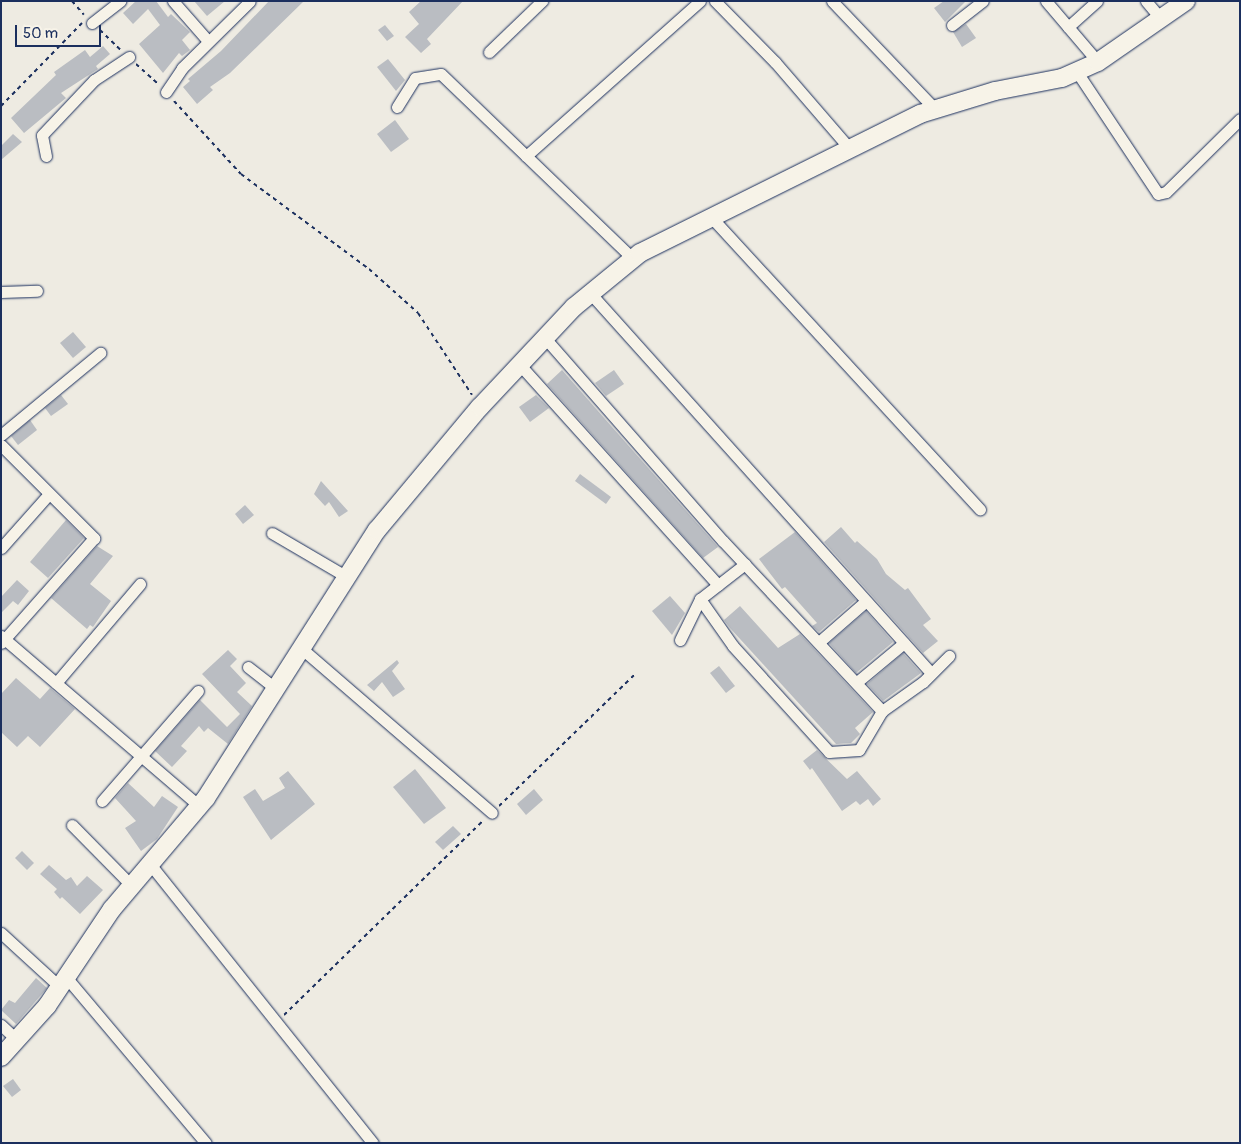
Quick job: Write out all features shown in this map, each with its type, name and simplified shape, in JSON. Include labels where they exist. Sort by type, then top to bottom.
[{"type":"main road","points":[[1,1058],[63,982],[112,909],[199,806],[377,530],[480,407],[591,294],[633,259],[712,218],[935,109],[995,91],[1062,78],[1098,62],[1162,20],[1186,1]]},
{"type":"street","points":[[92,23],[120,1]]},
{"type":"street","points":[[173,1],[208,41]]},
{"type":"street","points":[[166,92],[208,41],[250,1]]},
{"type":"street","points":[[489,52],[542,1]]},
{"type":"street","points":[[526,156],[700,1]]},
{"type":"street","points":[[715,1],[775,62],[851,150]]},
{"type":"street","points":[[832,1],[935,109]]},
{"type":"street","points":[[952,25],[983,1]]},
{"type":"street","points":[[1046,1],[1098,62]]},
{"type":"street","points":[[1068,27],[1097,1]]},
{"type":"street","points":[[1146,1],[1162,20]]},
{"type":"street","points":[[46,156],[42,135],[94,80],[129,57]]},
{"type":"street","points":[[1077,72],[1158,194],[1166,192],[1240,119]]},
{"type":"street","points":[[397,107],[415,78],[441,74],[633,259]]},
{"type":"street","points":[[712,218],[980,509]]},
{"type":"street","points":[[1,292],[38,291]]},
{"type":"street","points":[[591,294],[931,673]]},
{"type":"street","points":[[546,338],[744,564],[820,642],[882,711]]},
{"type":"street","points":[[1,435],[100,353]]},
{"type":"street","points":[[520,365],[718,585]]},
{"type":"street","points":[[1,445],[48,495],[79,519],[94,538],[2,639],[199,806]]},
{"type":"street","points":[[1,548],[48,495]]},
{"type":"street","points":[[272,533],[347,577]]},
{"type":"street","points":[[680,640],[700,599],[744,564]]},
{"type":"street","points":[[56,683],[140,584]]},
{"type":"street","points":[[700,599],[733,646],[829,752],[859,750],[882,711],[931,673],[948,656]]},
{"type":"street","points":[[820,642],[866,601]]},
{"type":"street","points":[[856,682],[904,643]]},
{"type":"street","points":[[302,648],[492,813]]},
{"type":"street","points":[[248,667],[276,688]]},
{"type":"street","points":[[102,801],[198,691]]},
{"type":"street","points":[[72,825],[132,886]]},
{"type":"street","points":[[150,864],[277,1021],[340,1106],[372,1143]]},
{"type":"street","points":[[1,933],[63,982],[206,1143]]},
{"type":"street","points":[[1,1025],[17,1040]]},
{"type":"path","points":[[1,106],[87,18],[72,1]]},
{"type":"path","points":[[92,23],[166,92],[241,174],[369,269],[418,313],[480,407]]},
{"type":"path","points":[[277,1021],[635,674]]},
{"type":"building","points":[[136,1],[156,1],[168,17],[171,14],[190,32],[182,40],[190,50],[182,56],[179,53],[163,73],[139,44],[160,25],[148,9],[133,24],[123,13]]},
{"type":"building","points":[[194,1],[225,1],[207,16]]},
{"type":"building","points":[[269,1],[304,1],[230,73],[210,87],[213,90],[197,104],[183,87],[190,81],[188,79],[221,51]]},
{"type":"building","points":[[421,1],[463,1],[427,39],[431,44],[421,53],[405,37],[419,24],[409,12]]},
{"type":"building","points":[[944,1],[966,1],[945,22],[934,8]]},
{"type":"building","points":[[966,24],[976,38],[962,47],[953,32]]},
{"type":"building","points":[[385,25],[394,36],[387,41],[378,30]]},
{"type":"building","points":[[103,46],[110,54],[96,66],[98,69],[61,93],[66,98],[24,133],[11,118],[56,75],[54,72],[85,50],[90,57]]},
{"type":"building","points":[[388,59],[405,80],[396,91],[377,67]]},
{"type":"building","points":[[395,120],[409,139],[391,152],[377,134]]},
{"type":"building","points":[[13,134],[22,142],[1,160],[1,146]]},
{"type":"building","points":[[73,332],[86,347],[73,358],[60,343]]},
{"type":"building","points":[[562,370],[718,547],[703,558],[547,384]]},
{"type":"building","points":[[614,370],[624,384],[606,396],[595,383]]},
{"type":"building","points":[[61,395],[68,404],[51,416],[45,408]]},
{"type":"building","points":[[536,395],[549,408],[530,422],[519,407]]},
{"type":"building","points":[[30,420],[37,430],[18,445],[11,436]]},
{"type":"building","points":[[580,474],[611,497],[606,504],[575,481]]},
{"type":"building","points":[[321,481],[348,511],[339,517],[329,502],[325,506],[314,494]]},
{"type":"building","points":[[245,505],[254,515],[243,524],[235,514]]},
{"type":"building","points":[[66,520],[84,538],[48,578],[30,562]]},
{"type":"building","points":[[841,527],[855,543],[857,541],[877,559],[886,574],[905,590],[908,588],[931,619],[923,625],[938,641],[923,653],[824,542]]},
{"type":"building","points":[[795,532],[856,600],[819,632],[812,626],[817,623],[785,587],[782,589],[759,559]]},
{"type":"building","points":[[97,546],[113,556],[90,584],[111,601],[93,627],[90,625],[87,629],[51,598]]},
{"type":"building","points":[[17,580],[29,591],[18,605],[13,601],[1,613],[1,597]]},
{"type":"building","points":[[670,596],[685,613],[672,635],[652,611]]},
{"type":"building","points":[[740,606],[778,648],[800,634],[873,712],[855,728],[860,734],[851,743],[836,744],[730,628],[724,620]]},
{"type":"building","points":[[866,611],[893,642],[856,673],[829,643]]},
{"type":"building","points":[[228,650],[237,659],[230,666],[246,683],[237,692],[252,706],[228,744],[208,728],[204,732],[199,726],[181,746],[187,751],[172,767],[155,751],[200,700],[227,727],[240,714],[202,674]]},
{"type":"building","points":[[903,653],[921,673],[883,701],[867,684]]},
{"type":"building","points":[[397,660],[399,663],[392,671],[405,689],[393,697],[382,682],[374,691],[367,685]]},
{"type":"building","points":[[719,666],[735,686],[726,693],[710,673]]},
{"type":"building","points":[[16,678],[40,699],[50,688],[75,709],[40,747],[28,736],[17,747],[1,732],[1,694]]},
{"type":"building","points":[[817,750],[847,779],[857,771],[881,799],[873,806],[868,799],[860,805],[856,801],[842,811],[812,768],[810,770],[803,761]]},
{"type":"building","points":[[415,769],[446,808],[424,824],[393,787]]},
{"type":"building","points":[[288,771],[315,804],[271,840],[243,797],[255,789],[263,801],[285,788],[279,778]]},
{"type":"building","points":[[128,783],[154,807],[162,796],[178,807],[157,839],[141,851],[125,828],[136,821],[115,798]]},
{"type":"building","points":[[534,789],[543,800],[526,815],[517,804]]},
{"type":"building","points":[[453,826],[461,834],[443,850],[435,842]]},
{"type":"building","points":[[22,851],[34,863],[27,870],[15,858]]},
{"type":"building","points":[[49,865],[66,880],[71,877],[77,886],[87,876],[103,890],[80,914],[62,897],[60,899],[54,892],[57,889],[40,874]]},
{"type":"building","points":[[36,978],[47,988],[16,1024],[1,1010],[9,1000],[15,1003]]},
{"type":"building","points":[[13,1079],[21,1090],[12,1097],[3,1086]]}]
